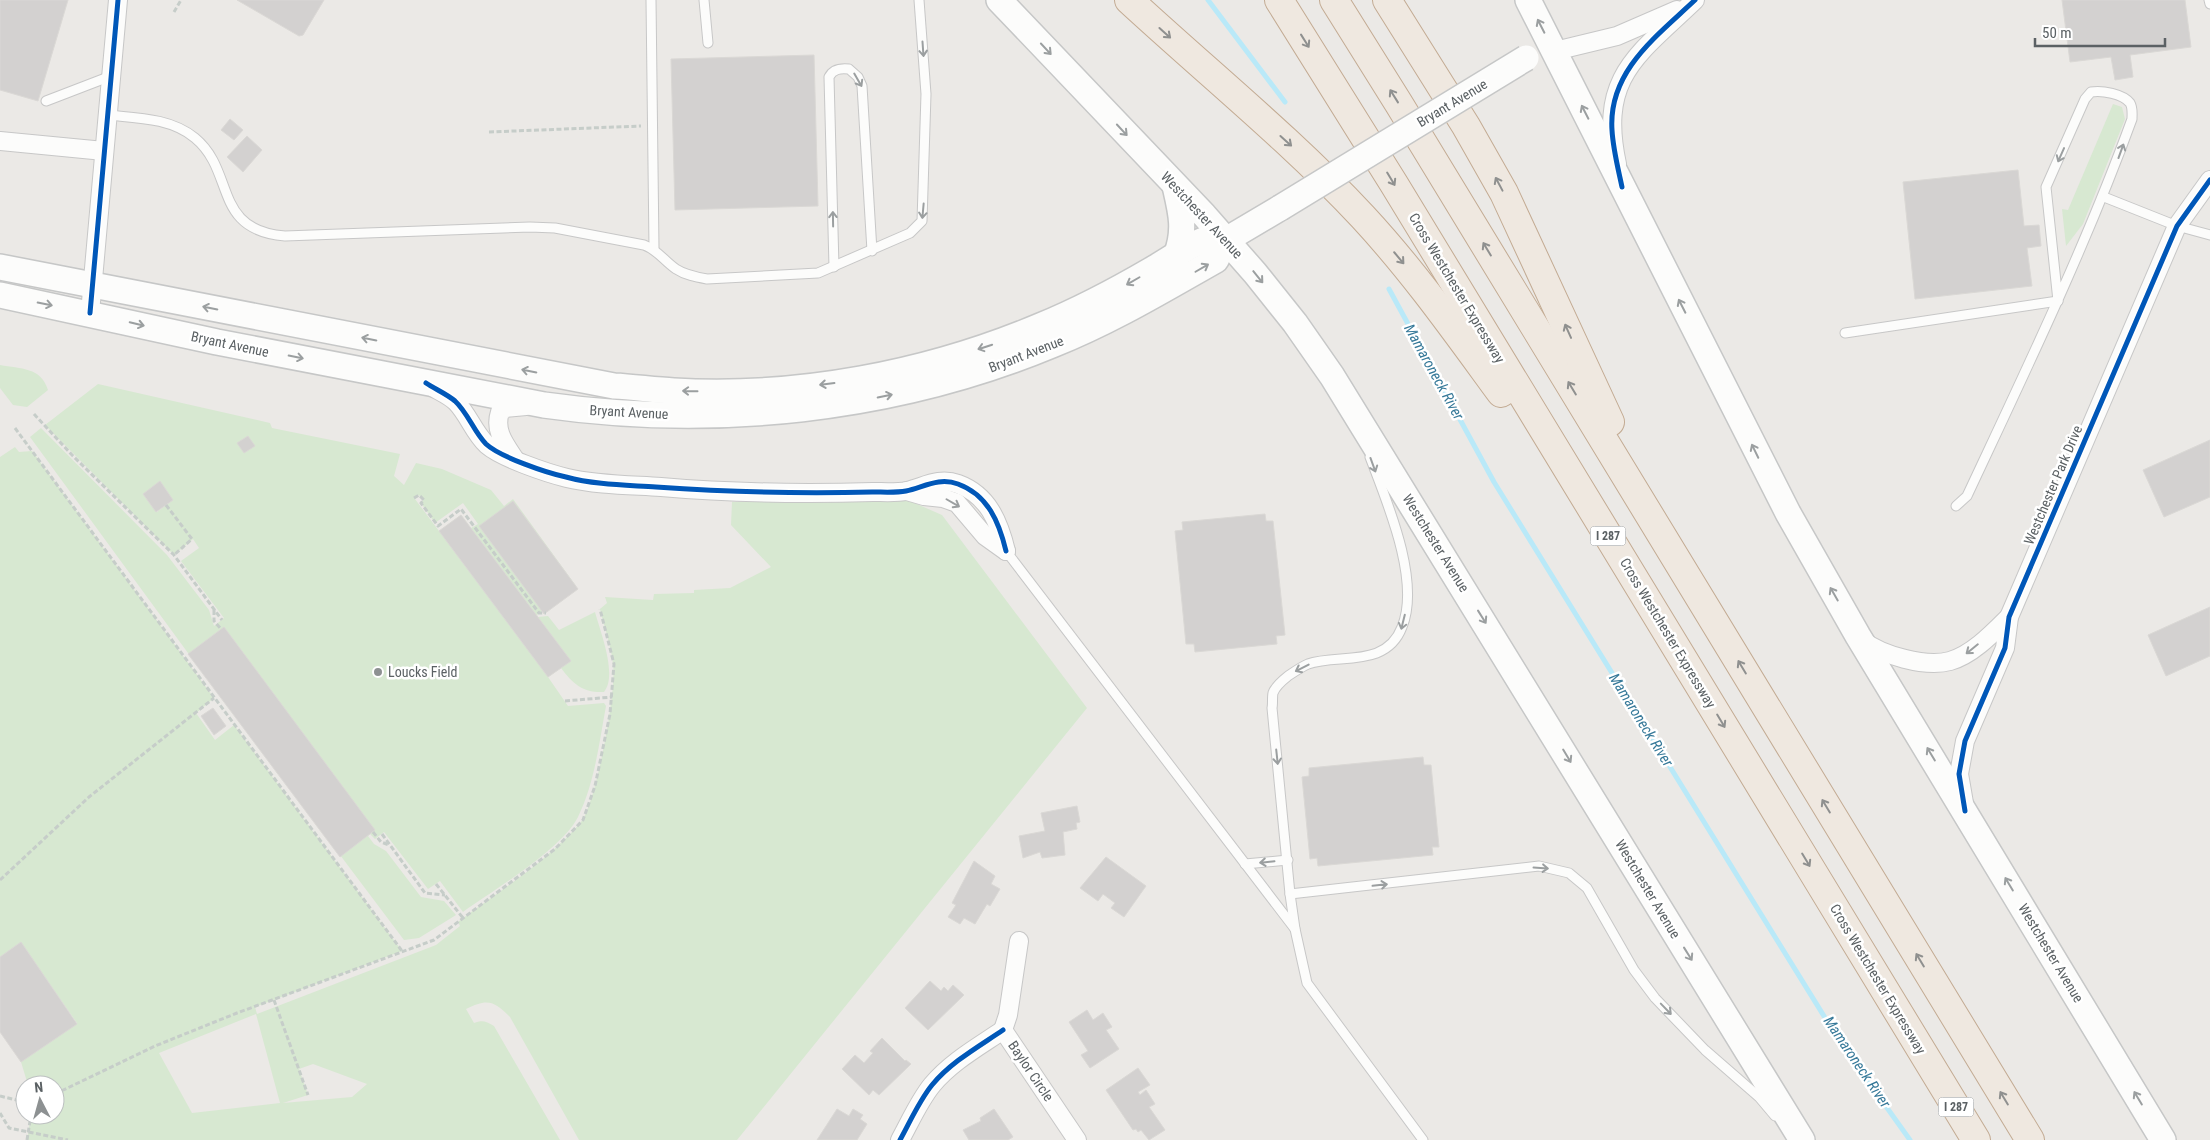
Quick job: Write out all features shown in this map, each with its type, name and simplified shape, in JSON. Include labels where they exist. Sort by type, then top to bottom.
[{"type":"highway","points":[[1129,0],[1290,144],[1380,236],[1448,319],[1617,550]]},
{"type":"highway","name":"Cross Westchester Expressway","points":[[1278,0],[1365,136],[1976,1140]]},
{"type":"highway","points":[[1334,0],[2030,1140]]},
{"type":"highway","points":[[1387,0],[1466,126],[1513,211],[1661,534]]},
{"type":"main road","name":"Westchester Avenue","points":[[1000,0],[1226,240],[1295,323],[1350,403],[1802,1140]]},
{"type":"main road","name":"Westchester Avenue","points":[[1528,0],[1772,485],[1858,636],[2163,1140]]},
{"type":"main road","name":"Bryant Avenue","points":[[0,267],[614,386],[675,391],[738,392],[808,386],[871,377],[916,367],[992,345],[1078,310],[1204,240],[1226,240],[1526,58],[1554,51]]},
{"type":"main road","points":[[1175,186],[1183,221],[1180,246],[1176,256]]},
{"type":"main road","name":"Bryant Avenue","points":[[0,295],[217,342],[544,405],[578,410],[640,414],[733,414],[818,408],[856,402],[946,382],[1036,352],[1098,325],[1216,260],[1226,240]]},
{"type":"street","points":[[90,313],[118,0]]},
{"type":"street","points":[[1622,186],[1612,130],[1612,112],[1621,79],[1629,65],[1694,0]]},
{"type":"street","name":"Bryant Avenue","points":[[1554,51],[1617,36],[1660,18],[1694,0]]},
{"type":"street","points":[[0,141],[104,151]]},
{"type":"street","name":"Westchester Park Drive","points":[[1965,811],[1960,774],[1965,740],[2005,648],[2009,617],[2177,226],[2210,180]]},
{"type":"street","points":[[426,383],[455,401],[486,443],[496,452],[514,458],[531,467],[567,478],[638,486],[725,492],[907,491],[923,484],[943,481],[956,483],[978,495],[987,504],[1001,529],[1006,551]]},
{"type":"street","points":[[514,458],[499,436],[498,418],[500,412],[506,408],[544,405]]},
{"type":"street","name":"Westchester Park Drive","points":[[1858,636],[1867,644],[1885,653],[1922,662],[1950,662],[1966,654],[2009,617]]},
{"type":"street","points":[[1003,1030],[1008,1015],[1019,941]]},
{"type":"street","name":"Baylor Circle","points":[[900,1140],[930,1087],[944,1072],[966,1054],[1003,1030],[1077,1140]]},
{"type":"lane","points":[[651,0],[654,248]]},
{"type":"lane","points":[[704,0],[708,43]]},
{"type":"lane","points":[[108,115],[171,124],[195,138],[204,147],[212,161],[239,216],[254,230],[264,233],[284,236],[530,227],[555,228],[654,248],[675,269],[694,277],[707,279],[818,273],[910,233],[922,221],[924,212],[926,94],[919,0]]},
{"type":"lane","points":[[2208,0],[2210,4]]},
{"type":"lane","points":[[834,267],[829,77],[837,69],[849,68],[862,86],[872,251]]},
{"type":"lane","points":[[46,101],[111,76]]},
{"type":"lane","points":[[1956,506],[1967,496],[2058,301],[2104,197],[2132,119],[2133,109],[2130,103],[2124,98],[2099,90],[2091,92],[2085,99],[2046,187],[2058,301]]},
{"type":"lane","points":[[2104,197],[2177,226],[2210,235]]},
{"type":"lane","points":[[1844,333],[2058,301]]},
{"type":"lane","points":[[1350,403],[1398,534],[1407,583],[1406,605],[1403,626],[1397,636],[1386,647],[1362,658],[1308,664],[1282,680],[1273,692],[1272,708],[1290,894],[1295,929],[1307,983],[1423,1140]]},
{"type":"lane","points":[[1006,551],[1295,929]]},
{"type":"lane","points":[[1245,864],[1288,860]]},
{"type":"lane","points":[[1290,894],[1539,866],[1569,873],[1587,888],[1634,970],[1655,998],[1705,1050],[1758,1097],[1796,1140]]},
{"type":"path","points":[[174,12],[181,0]]},
{"type":"path","points":[[489,132],[652,126]]},
{"type":"path","points":[[34,414],[73,456],[174,555],[222,620]]},
{"type":"path","points":[[15,428],[402,951]]},
{"type":"path","points":[[414,498],[419,494],[424,500],[421,503],[438,526],[461,509],[539,613],[546,613]]},
{"type":"path","points":[[166,505],[192,539],[174,555]]},
{"type":"path","points":[[65,1089],[155,1046],[434,940],[555,850],[583,820],[595,786],[612,697],[614,664],[600,608]]},
{"type":"path","points":[[214,609],[214,621],[221,629]]},
{"type":"path","points":[[565,701],[612,697]]},
{"type":"path","points":[[0,880],[89,797],[214,698]]},
{"type":"path","points":[[372,832],[381,842],[390,845]]},
{"type":"path","points":[[382,834],[425,893],[445,895]]},
{"type":"path","points":[[436,884],[463,918]]},
{"type":"path","points":[[274,1000],[308,1095]]},
{"type":"path","points":[[0,1096],[15,1100]]},
{"type":"path","points":[[0,1113],[10,1128],[68,1140]]},
{"type":"path","points":[[27,1140],[29,1125]]},
{"type":"green space","points":[[2113,104],[2122,107],[2125,119],[2083,224],[2066,246],[2062,209],[2068,210]]},
{"type":"green space","points":[[0,365],[29,370],[35,373],[45,382],[48,390],[27,407],[13,405],[0,388]]},
{"type":"green space","name":"Loucks Field","points":[[98,384],[270,423],[272,428],[400,454],[394,476],[404,485],[416,463],[442,469],[491,490],[504,506],[513,499],[576,586],[537,615],[538,617],[548,616],[559,630],[595,612],[609,664],[608,684],[604,692],[584,689],[574,683],[561,668],[548,677],[568,706],[604,703],[606,706],[589,790],[578,817],[570,829],[543,855],[463,912],[440,881],[428,889],[384,832],[375,839],[370,834],[368,836],[374,844],[386,851],[421,897],[444,901],[456,915],[419,938],[404,940],[188,653],[30,437],[41,428],[167,555],[209,610],[214,626],[224,618],[181,561],[199,548],[193,539],[174,555],[45,425]],"holes":[[[160,482],[173,500],[157,512],[143,494]],[[419,495],[423,500],[421,503],[435,523],[463,503],[478,524],[471,528],[461,515],[439,531],[415,499]]]},
{"type":"green space","points":[[15,447],[19,452],[32,451],[214,698],[196,713],[215,740],[234,725],[402,951],[255,1007],[257,1014],[436,945],[460,926],[458,922],[538,863],[568,837],[581,822],[587,811],[599,771],[609,720],[613,664],[600,609],[607,603],[605,597],[653,600],[654,594],[694,593],[694,590],[730,588],[771,567],[731,525],[732,502],[910,501],[942,515],[1087,708],[737,1140],[579,1140],[510,1017],[494,1004],[485,1003],[466,1009],[474,1023],[484,1021],[494,1026],[560,1140],[27,1140],[29,1125],[65,1125],[65,1075],[25,1075],[21,1062],[77,1023],[21,943],[0,957],[0,457]],"holes":[[[256,1014],[280,1103],[192,1113],[159,1053]],[[313,1064],[367,1084],[352,1097],[283,1103],[308,1095],[299,1069]]]},
{"type":"building","points":[[0,0],[68,0],[38,101],[0,90]]},
{"type":"building","points":[[237,0],[324,0],[303,35],[299,36]]},
{"type":"building","points":[[2062,0],[2185,0],[2191,47],[2130,55],[2133,77],[2115,80],[2111,57],[2070,62]]},
{"type":"building","points":[[814,55],[818,206],[675,210],[671,59]]},
{"type":"building","points":[[230,119],[243,130],[234,140],[221,130]]},
{"type":"building","points":[[247,136],[262,150],[243,172],[227,157]]},
{"type":"building","points":[[2018,170],[2024,226],[2039,225],[2041,246],[2027,248],[2032,286],[1915,299],[1903,182]]},
{"type":"building","points":[[248,436],[255,446],[244,453],[237,443]]},
{"type":"building","points":[[2210,440],[2210,497],[2164,517],[2143,470]]},
{"type":"building","points":[[160,481],[173,500],[156,512],[143,494]]},
{"type":"building","points":[[513,501],[578,589],[544,614],[479,526]]},
{"type":"building","points":[[1265,514],[1266,521],[1273,521],[1285,635],[1276,636],[1277,644],[1195,652],[1194,644],[1186,644],[1175,531],[1183,530],[1182,522]]},
{"type":"building","points":[[461,515],[571,661],[548,677],[439,531]]},
{"type":"building","points":[[2210,607],[2210,656],[2166,676],[2148,635]]},
{"type":"building","points":[[224,627],[375,830],[340,857],[188,654]]},
{"type":"building","points":[[213,708],[226,726],[214,735],[201,716]]},
{"type":"building","points":[[1423,757],[1424,765],[1431,765],[1439,847],[1432,847],[1433,855],[1318,866],[1317,858],[1310,859],[1302,777],[1309,776],[1309,768]]},
{"type":"building","points":[[1077,806],[1080,822],[1076,823],[1077,829],[1063,832],[1065,855],[1042,858],[1040,852],[1023,858],[1019,836],[1045,831],[1041,813]]},
{"type":"building","points":[[1106,857],[1146,886],[1124,917],[1111,908],[1115,903],[1103,894],[1098,901],[1080,888]]},
{"type":"building","points":[[974,861],[995,876],[991,884],[1000,889],[990,906],[987,904],[975,924],[964,918],[960,924],[948,917],[956,905],[952,903]]},
{"type":"building","points":[[21,942],[77,1024],[21,1062],[0,1032],[0,957]]},
{"type":"building","points":[[930,981],[941,991],[944,987],[948,991],[953,985],[964,995],[928,1030],[905,1008]]},
{"type":"building","points":[[1087,1010],[1093,1020],[1103,1013],[1112,1027],[1106,1030],[1119,1049],[1090,1068],[1081,1055],[1088,1051],[1069,1022]]},
{"type":"building","points":[[882,1038],[905,1061],[911,1064],[879,1095],[873,1090],[869,1095],[842,1069],[855,1055],[864,1063],[873,1053],[870,1051]]},
{"type":"building","points":[[1138,1068],[1150,1085],[1138,1092],[1140,1095],[1146,1090],[1155,1104],[1149,1107],[1165,1130],[1149,1140],[1141,1130],[1138,1132],[1136,1129],[1133,1130],[1106,1090]]},
{"type":"building","points":[[837,1109],[849,1116],[853,1109],[863,1115],[860,1119],[867,1124],[857,1140],[817,1140]]},
{"type":"building","points":[[994,1109],[1013,1137],[1008,1140],[969,1140],[963,1130],[981,1121],[980,1118]]},
{"type":"waterway","name":"Mamaroneck River","points":[[1208,0],[1285,102]]},
{"type":"waterway","name":"Mamaroneck River","points":[[1389,289],[1494,482],[1840,1042],[1910,1140]]},
{"type":"cycle path","points":[[90,313],[118,0]]},
{"type":"cycle path","points":[[1622,187],[1612,130],[1613,109],[1618,90],[1626,72],[1638,56],[1665,27],[1695,0]]},
{"type":"cycle path","points":[[1965,811],[1959,774],[1965,741],[2005,648],[2009,617],[2177,226],[2210,180]]},
{"type":"cycle path","points":[[426,383],[455,401],[464,411],[482,439],[493,449],[524,464],[558,475],[588,482],[611,484],[710,490],[818,493],[898,492],[932,483],[951,482],[968,489],[985,502],[996,520],[1006,551]]},
{"type":"cycle path","points":[[900,1140],[923,1098],[939,1077],[965,1055],[1003,1030]]},
{"type":"place","name":"Loucks Field","points":[[378,672]]}]
